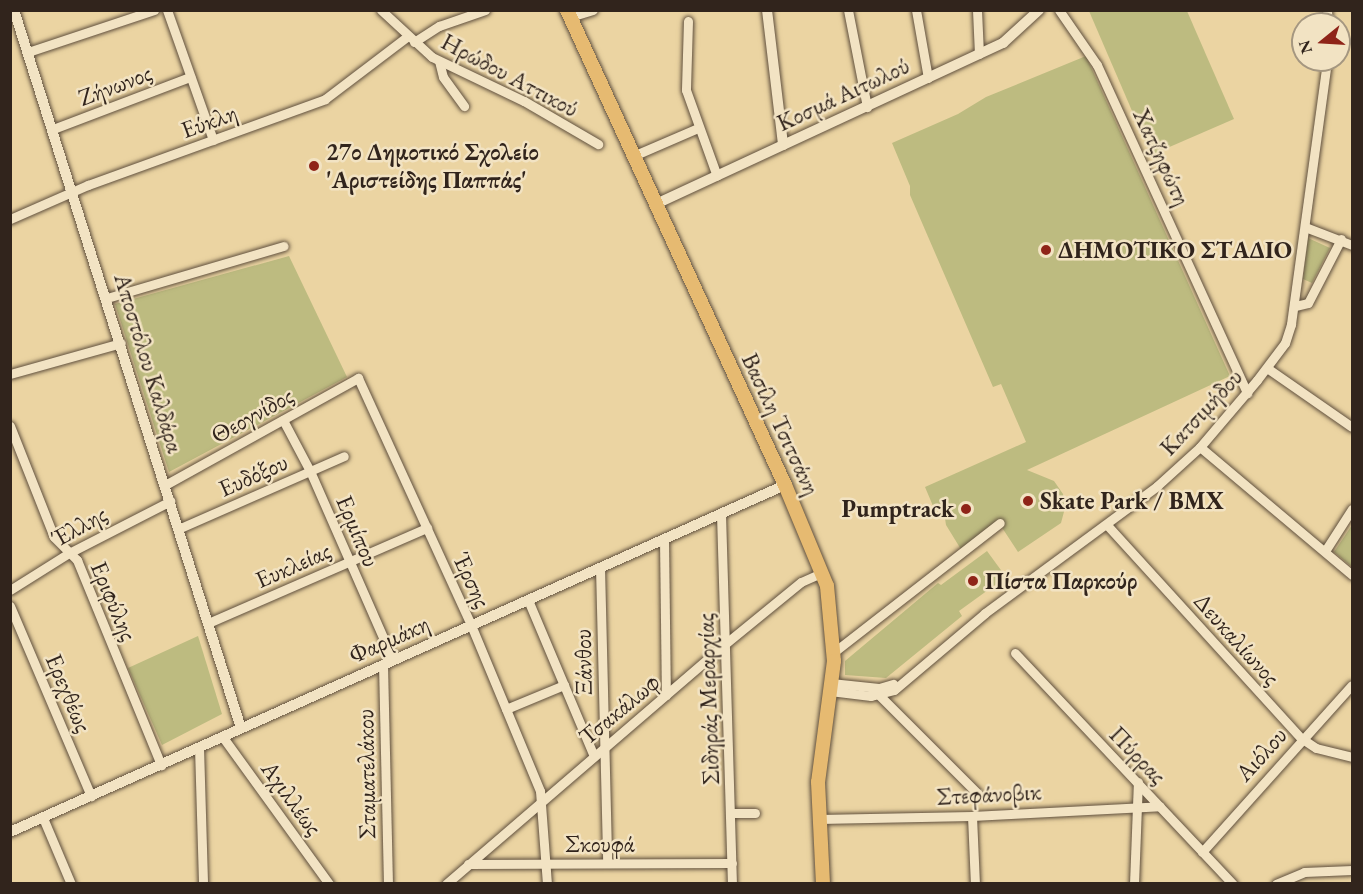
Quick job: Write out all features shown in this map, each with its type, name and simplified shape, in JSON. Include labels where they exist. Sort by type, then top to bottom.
[{"type":"main road","name":"Βασίλη Τσιτσάνη","points":[[569,14],[823,572],[830,599],[834,652],[818,782],[823,884]]},
{"type":"street","name":"Αποστόλου Καλδάρα","points":[[14,10],[107,298],[241,728]]},
{"type":"street","points":[[28,52],[131,14],[154,10]]},
{"type":"street","points":[[167,10],[213,140]]},
{"type":"street","name":"Ηρώδου Αττικού","points":[[381,10],[411,39],[439,61],[524,101],[598,144]]},
{"type":"street","name":"Εύκλη","points":[[10,219],[73,191],[325,99],[411,39],[439,26],[485,10]]},
{"type":"street","points":[[569,14],[593,10]]},
{"type":"street","points":[[767,10],[783,145]]},
{"type":"street","points":[[848,10],[867,107]]},
{"type":"street","points":[[916,10],[928,78]]},
{"type":"street","points":[[977,10],[979,54]]},
{"type":"street","name":"Κοσμά Αιτωλού","points":[[656,204],[979,54],[1013,36],[1039,10]]},
{"type":"street","name":"Χατζηφώτη","points":[[1059,10],[1097,65],[1247,393]]},
{"type":"street","points":[[688,21],[684,73],[698,128],[717,176]]},
{"type":"street","points":[[439,61],[443,76],[465,106]]},
{"type":"street","name":"Κατσιμήδου","points":[[891,689],[985,613],[1107,525],[1200,447],[1247,393],[1285,343],[1298,284],[1325,72]]},
{"type":"street","name":"Ζήνωνος","points":[[53,129],[190,77]]},
{"type":"street","points":[[633,156],[698,128]]},
{"type":"street","points":[[1305,227],[1353,244]]},
{"type":"street","points":[[1294,306],[1306,305],[1341,239]]},
{"type":"street","points":[[107,298],[284,246]]},
{"type":"street","points":[[1298,284],[1315,290]]},
{"type":"street","points":[[10,374],[121,343]]},
{"type":"street","points":[[1266,368],[1353,427]]},
{"type":"street","name":"Θεογνίδος","points":[[165,485],[358,378]]},
{"type":"street","name":"Έρσης","points":[[358,378],[471,625],[543,801],[547,884]]},
{"type":"street","name":"Ερμίπου","points":[[283,420],[310,471],[350,561],[388,662]]},
{"type":"street","name":"Εριφύλης","points":[[10,426],[15,456],[54,537],[77,560],[161,765]]},
{"type":"street","points":[[1200,447],[1353,575]]},
{"type":"street","name":"Ευδόξου","points":[[178,529],[344,456]]},
{"type":"street","name":"Φαρμάκη","points":[[10,832],[785,485]]},
{"type":"street","name":"Έλλης","points":[[10,590],[69,553],[170,501]]},
{"type":"street","points":[[1325,550],[1353,509]]},
{"type":"street","name":"Σιδηράς Μεραρχίας","points":[[721,514],[732,884]]},
{"type":"street","points":[[834,652],[1000,523]]},
{"type":"street","name":"Δευκαλίωνος","points":[[1107,525],[1301,738],[1316,748],[1353,757]]},
{"type":"street","name":"Ευκλείας","points":[[207,623],[427,528]]},
{"type":"street","points":[[664,539],[666,695]]},
{"type":"street","name":"Ξάνθου","points":[[600,567],[607,863]]},
{"type":"street","name":"Τσακάλωφ","points":[[446,884],[725,644],[801,582],[823,572]]},
{"type":"street","points":[[528,600],[594,756]]},
{"type":"street","name":"Ερεχθέως","points":[[10,606],[91,796]]},
{"type":"street","name":"Πύρρας","points":[[1015,653],[1233,884]]},
{"type":"street","name":"Σταματελάκου","points":[[388,662],[388,884]]},
{"type":"street","points":[[506,709],[564,685]]},
{"type":"street","name":"Αιόλου","points":[[1202,852],[1301,738],[1353,685]]},
{"type":"street","points":[[830,687],[891,689]]},
{"type":"street","points":[[830,687],[880,696],[978,794]]},
{"type":"street","points":[[880,696],[891,689]]},
{"type":"street","points":[[891,689],[900,716]]},
{"type":"street","name":"Αχιλλέως","points":[[222,736],[329,884]]},
{"type":"street","points":[[199,747],[203,884]]},
{"type":"street","points":[[1134,884],[1138,782]]},
{"type":"street","name":"Στεφάνοβικ","points":[[819,819],[972,816],[1160,806]]},
{"type":"street","points":[[731,813],[755,813]]},
{"type":"street","points":[[972,816],[975,884]]},
{"type":"street","points":[[43,818],[71,884]]},
{"type":"street","name":"Σκουφά","points":[[468,864],[732,863]]},
{"type":"street","points":[[1276,884],[1304,872],[1353,870]]},
{"type":"shaded area","points":[[1089,11],[1187,11],[1234,119],[1151,155]]},
{"type":"shaded area","points":[[1086,56],[1230,376],[1027,470],[1054,481],[1063,494],[1065,508],[1061,523],[1018,552],[999,523],[962,551],[946,525],[944,512],[933,506],[925,487],[1026,442],[1001,384],[993,387],[910,195],[910,186],[892,143],[958,114],[986,97]]},
{"type":"shaded area","points":[[1308,238],[1330,248],[1312,283],[1303,279]]},
{"type":"shaded area","points":[[289,256],[347,377],[169,472],[115,304]]},
{"type":"shaded area","points":[[1352,525],[1352,567],[1334,552]]},
{"type":"shaded area","points":[[987,551],[1006,577],[959,611],[962,616],[886,678],[845,675],[845,661],[938,583],[941,585]]},
{"type":"shaded area","points":[[198,636],[222,714],[162,745],[128,668]]},
{"type":"place","name":"27ο Δημοτικό Σχολείο 'Αριστείδης Παππάς'","points":[[314,166]]},
{"type":"place","name":"ΔΗΜΟΤΙΚΟ ΣΤΑΔΙΟ","points":[[1046,250]]},
{"type":"place","name":"Skate Park / BMX","points":[[1028,501]]},
{"type":"place","name":"Pumptrack","points":[[966,509]]},
{"type":"place","name":"Πίστα Παρκούρ","points":[[973,581]]}]
